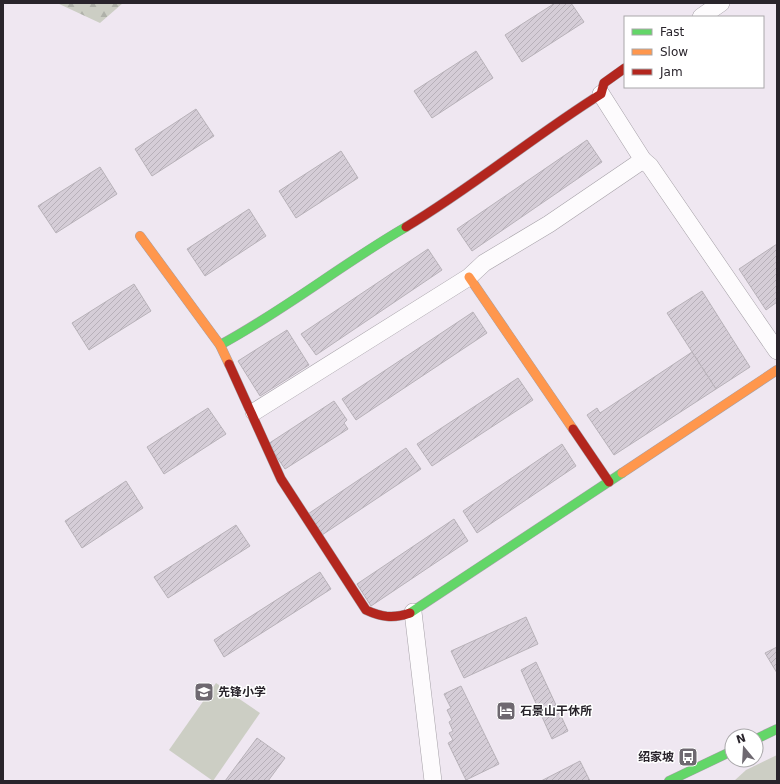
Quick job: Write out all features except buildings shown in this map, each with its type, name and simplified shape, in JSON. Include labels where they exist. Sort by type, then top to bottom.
[{"type":"street","points":[[702,16],[721,3]]},
{"type":"street","points":[[220,345],[248,330],[375,245],[434,210],[559,120],[601,94],[604,83],[624,69]]},
{"type":"street","points":[[601,94],[643,160],[650,166],[777,351]]},
{"type":"street","points":[[254,412],[469,277],[484,263],[549,224],[643,160]]},
{"type":"street","points":[[140,236],[220,345],[281,479],[366,610],[380,617],[396,618],[412,612],[777,370]]},
{"type":"street","points":[[469,277],[609,482]]},
{"type":"street","points":[[412,612],[433,781]]},
{"type":"street","points":[[764,736],[777,729]]},
{"type":"street","points":[[669,781],[724,755]]},
{"type":"green space","points":[[57,3],[123,3],[100,23]]},
{"type":"green space","points":[[216,683],[260,713],[213,781],[169,750]]},
{"type":"green space","points":[[777,755],[777,781],[734,781],[750,768],[764,768],[764,761]]},
{"type":"traffic: fast","points":[[220,345],[291,302],[359,256],[406,227]]},
{"type":"traffic: fast","points":[[410,613],[622,473]]},
{"type":"traffic: fast","points":[[764,735],[777,729]]},
{"type":"traffic: fast","points":[[669,781],[724,755]]},
{"type":"traffic: slow","points":[[140,236],[220,345],[229,364]]},
{"type":"traffic: slow","points":[[469,277],[573,429]]},
{"type":"traffic: slow","points":[[622,473],[777,370]]},
{"type":"traffic: jam","points":[[406,227],[431,212],[601,94],[604,83],[624,69]]},
{"type":"traffic: jam","points":[[229,364],[281,479],[366,610],[393,617],[410,613]]},
{"type":"traffic: jam","points":[[573,429],[609,482]]},
{"type":"place","name":"先锋小学","points":[[204,692]]},
{"type":"place","name":"石景山干休所","points":[[506,711]]},
{"type":"place","name":"绍家坡","points":[[688,757]]}]
